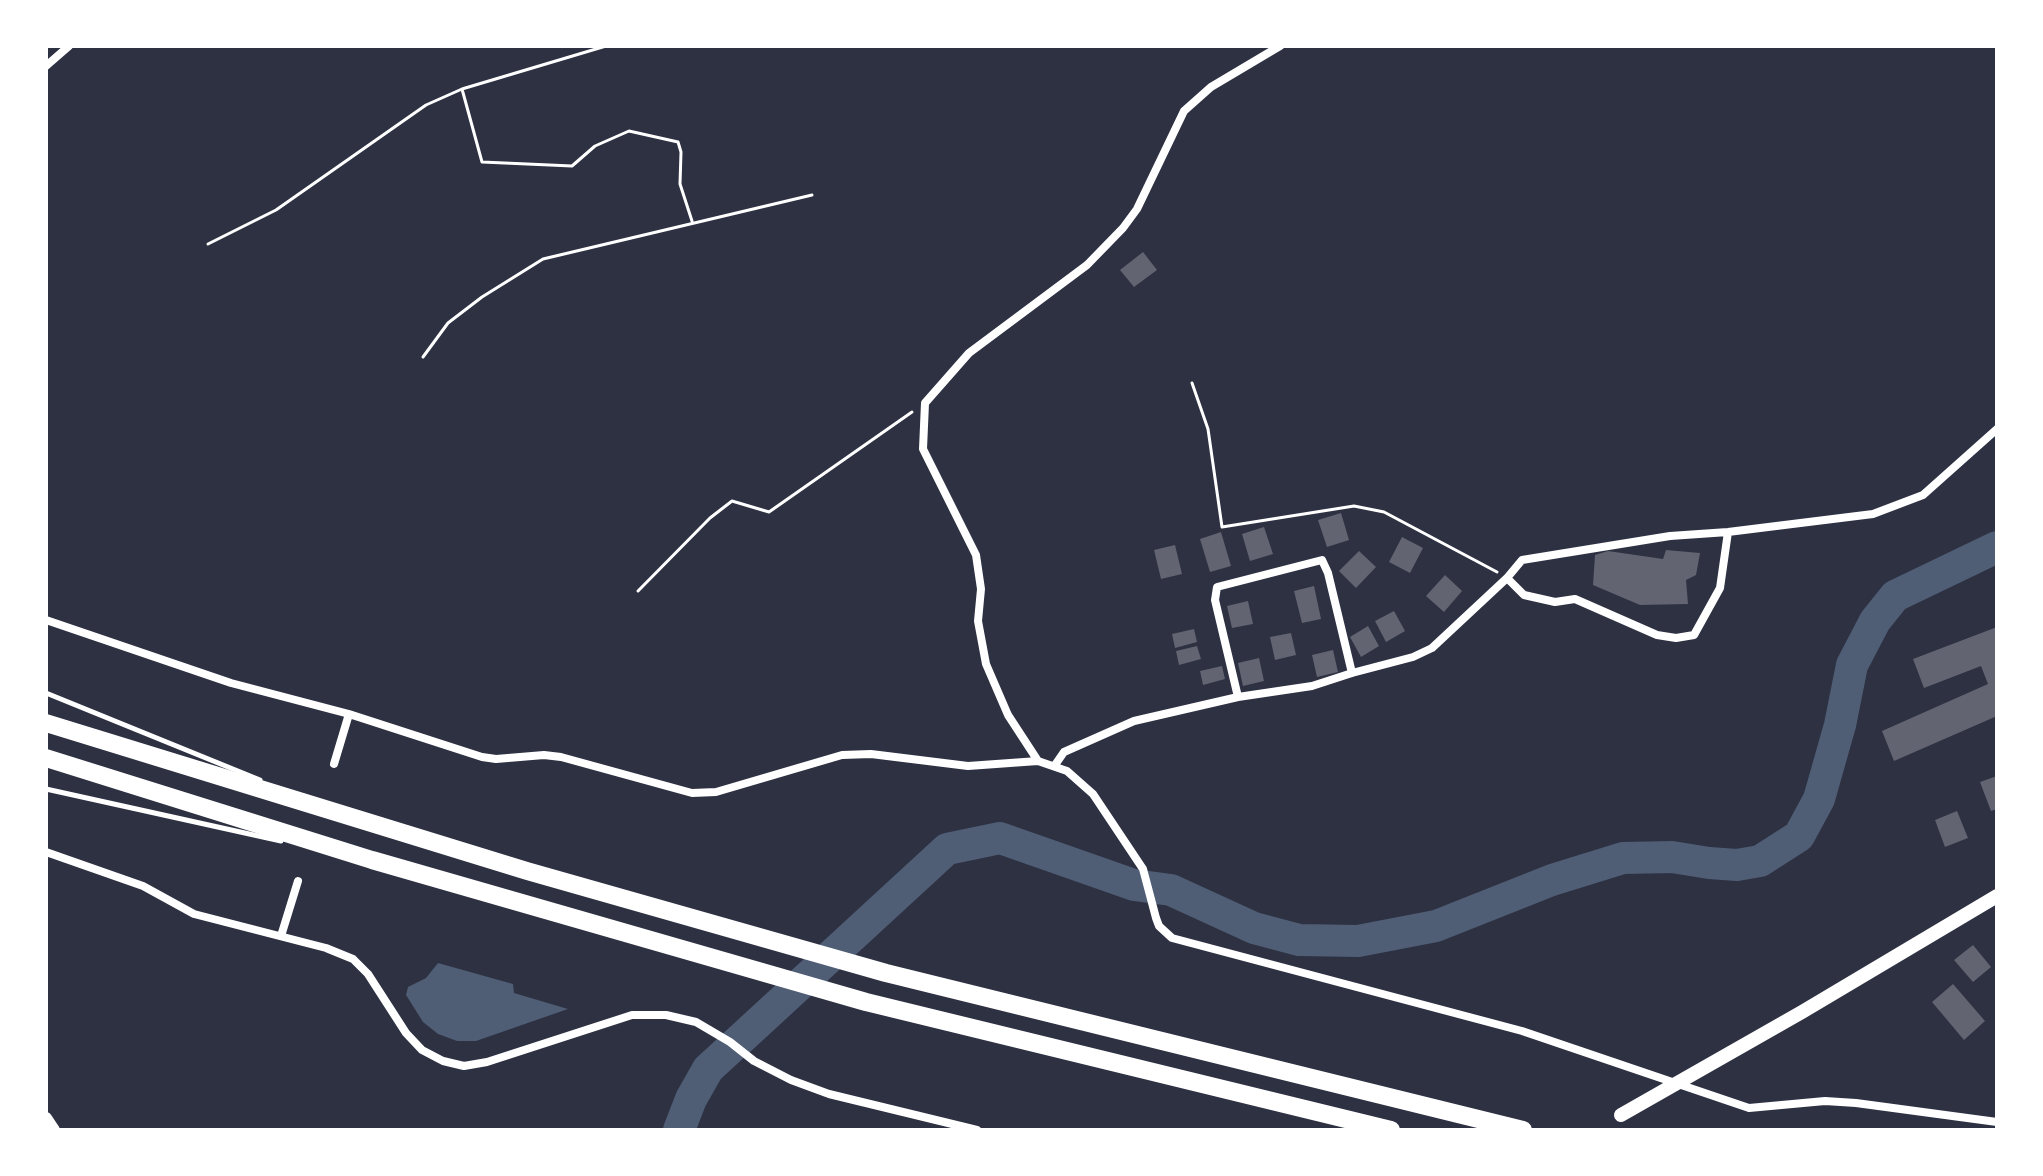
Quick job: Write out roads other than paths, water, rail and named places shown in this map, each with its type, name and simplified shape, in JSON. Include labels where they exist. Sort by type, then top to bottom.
[{"type":"highway","points":[[46,723],[527,871],[886,973],[1423,1108],[1523,1130]]},
{"type":"highway","points":[[46,758],[372,860],[866,1002],[1391,1130]]},
{"type":"main road","points":[[1621,1115],[1997,896]]},
{"type":"street","points":[[46,66],[69,46]]},
{"type":"street","points":[[1038,761],[1008,715],[986,664],[978,621],[981,589],[976,555],[923,449],[925,403],[969,353],[1087,265],[1123,228],[1137,209],[1184,111],[1211,87],[1280,46]]},
{"type":"street","points":[[1055,765],[1064,752],[1134,721],[1238,697],[1312,686],[1413,657],[1432,648],[1522,560],[1670,536],[1873,514],[1923,495],[1997,429]]},
{"type":"street","points":[[1507,578],[1524,595],[1555,602],[1575,599],[1657,635],[1676,638],[1694,635],[1720,588],[1728,532]]},
{"type":"street","points":[[1238,697],[1215,600],[1217,587],[1322,560],[1328,573],[1352,673]]},
{"type":"street","points":[[46,620],[259,692],[349,714],[482,757],[561,757],[692,793],[716,792],[857,753],[968,766],[1038,761],[1055,765],[1067,771],[1093,794],[1143,869],[1159,926],[1172,938],[1522,1031],[1749,1108],[1825,1101],[1997,1122]]},
{"type":"street","points":[[334,764],[349,714]]},
{"type":"street","points":[[46,852],[143,886],[194,914],[326,948],[353,959],[368,974],[406,1033],[422,1050],[443,1061],[464,1066],[487,1062],[632,1015],[666,1015],[696,1022],[754,1061],[791,1080],[829,1094],[977,1130]]},
{"type":"street","points":[[281,936],[298,881]]},
{"type":"street","points":[[46,1118],[54,1130]]},
{"type":"lane","points":[[46,693],[342,813]]},
{"type":"lane","points":[[46,789],[372,860]]},
{"type":"water","points":[[438,963],[513,984],[514,993],[568,1009],[476,1041],[457,1041],[438,1034],[423,1022],[406,995],[408,987],[426,978]]},
{"type":"waterway","points":[[679,1130],[691,1099],[708,1069],[947,849],[1000,838],[1134,885],[1171,890],[1254,928],[1299,940],[1358,941],[1436,926],[1552,880],[1623,858],[1672,857],[1737,865],[1760,861],[1799,836],[1819,799],[1840,725],[1852,665],[1875,621],[1895,596],[1997,547]]}]
